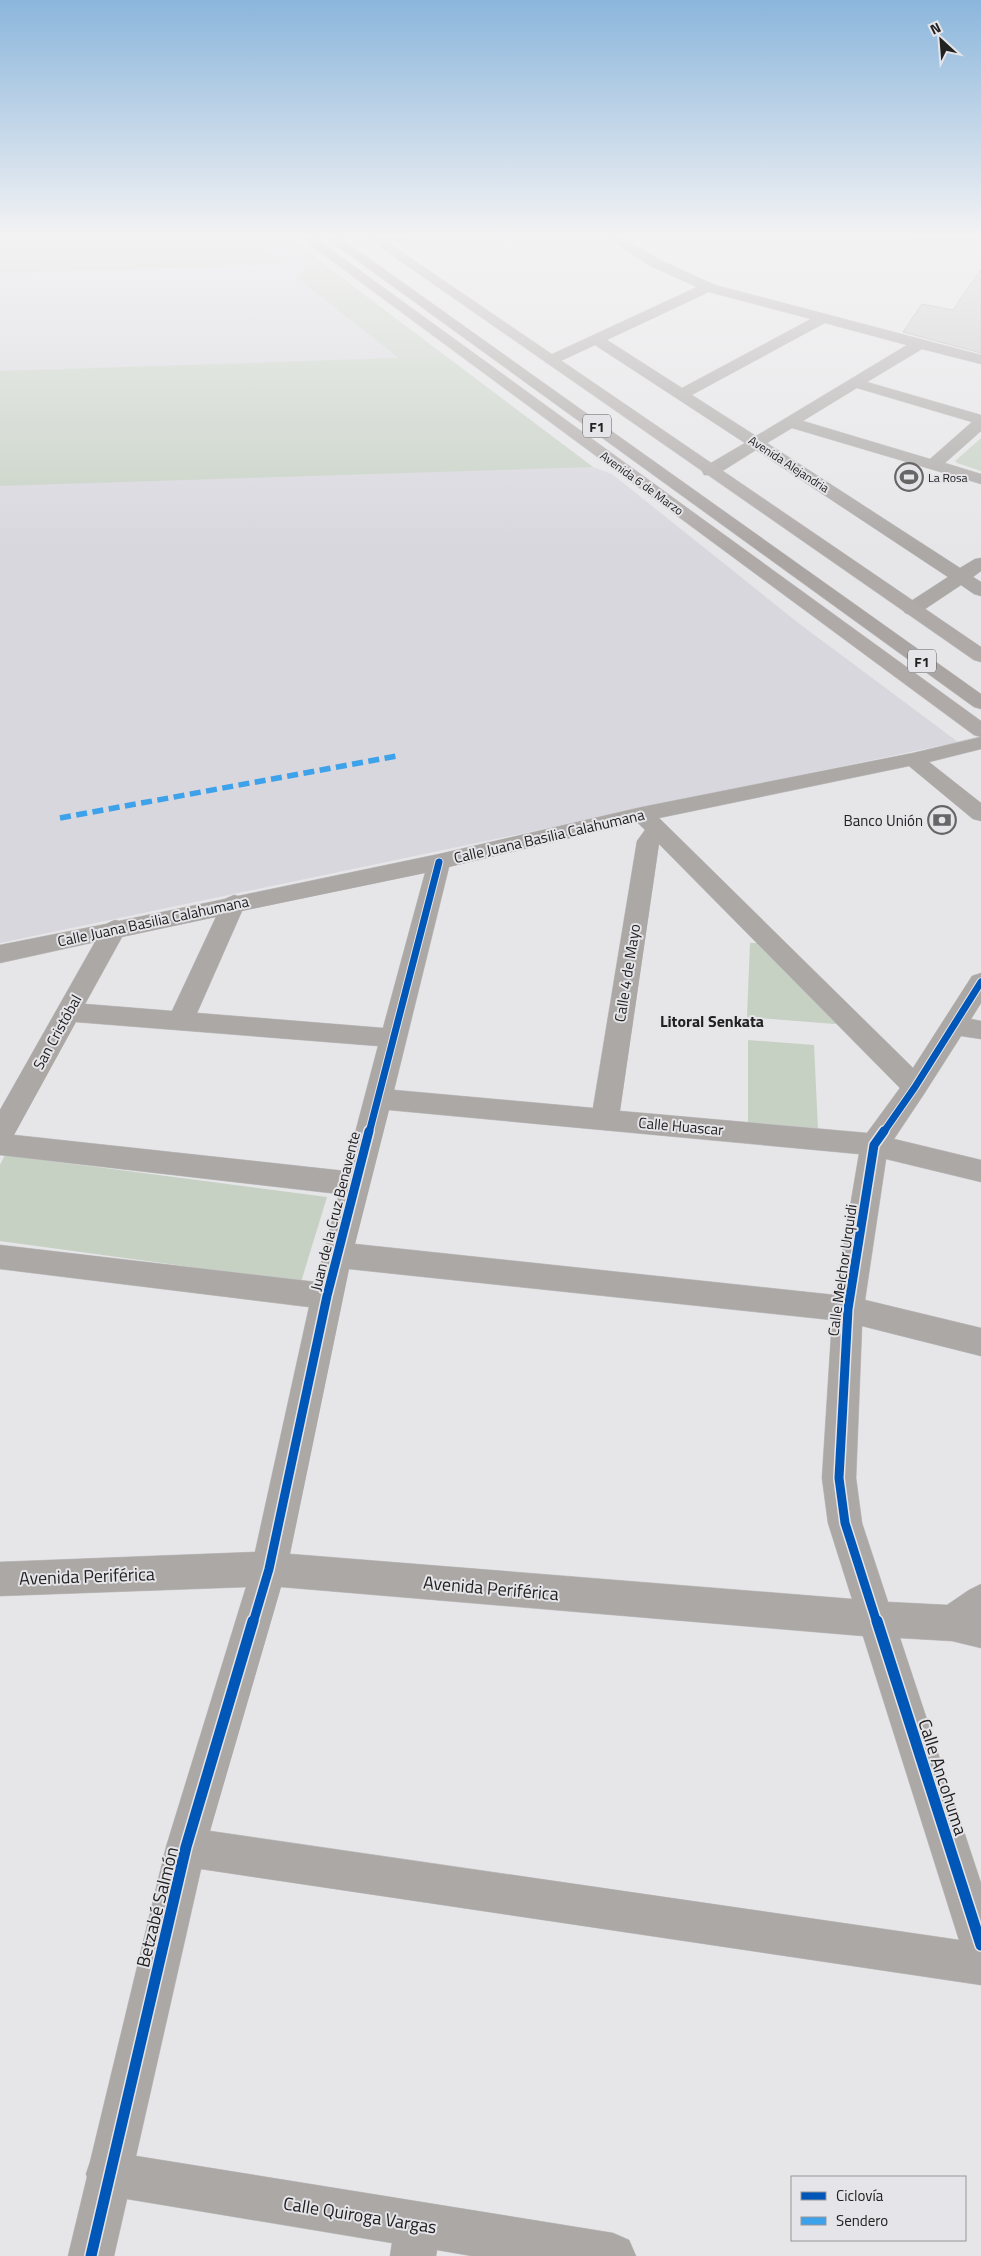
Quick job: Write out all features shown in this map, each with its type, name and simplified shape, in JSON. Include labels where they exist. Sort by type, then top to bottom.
[{"type":"highway","name":"Avenida 6 de Marzo","points":[[475,340],[981,703]]},
{"type":"highway","name":"F1","points":[[496,340],[660,455]]},
{"type":"highway","name":"F1","points":[[692,477],[981,682]]},
{"type":"main road","name":"Avenida 6 de Marzo","points":[[447,340],[981,731]]},
{"type":"main road","points":[[522,340],[981,656]]},
{"type":"street","points":[[551,360],[593,340]]},
{"type":"street","name":"Avenida Alejandria","points":[[598,340],[981,590]]},
{"type":"street","points":[[682,394],[782,340]]},
{"type":"street","points":[[905,340],[981,360]]},
{"type":"street","points":[[710,471],[919,344]]},
{"type":"street","points":[[855,383],[981,421]]},
{"type":"street","points":[[933,465],[981,421]]},
{"type":"street","points":[[790,422],[981,479]]},
{"type":"street","points":[[912,608],[981,563]]},
{"type":"street","name":"Calle Juana Basilia Calahumana","points":[[0,954],[115,928],[439,862],[650,823],[981,743]]},
{"type":"street","points":[[913,759],[981,814]]},
{"type":"street","points":[[650,823],[915,1087]]},
{"type":"street","name":"Calle 4 de Mayo","points":[[605,1119],[650,823]]},
{"type":"street","name":"Juan de la Cruz Benavente","points":[[269,1569],[327,1296],[439,862]]},
{"type":"street","points":[[180,1022],[234,904]]},
{"type":"street","name":"San Cristóbal","points":[[0,1136],[115,928]]},
{"type":"street","name":"Calle Melchor Urquidi","points":[[876,1619],[845,1523],[839,1478],[848,1309],[874,1145],[915,1087],[968,1028],[981,982]]},
{"type":"street","points":[[68,1012],[393,1038]]},
{"type":"street","name":"Calle Huascar","points":[[378,1099],[874,1145],[981,1171]]},
{"type":"street","points":[[0,1144],[355,1184]]},
{"type":"street","points":[[337,1255],[848,1309],[981,1342]]},
{"type":"street","points":[[0,1257],[327,1296]]},
{"type":"street","name":"Avenida Periférica","points":[[0,1579],[269,1569],[967,1626]]},
{"type":"street","name":"Betzabé Salmón","points":[[91,2256],[108,2174],[186,1847],[269,1569]]},
{"type":"street","points":[[967,1626],[981,1602]]},
{"type":"street","name":"Calle Ancohuma","points":[[876,1619],[981,1945]]},
{"type":"street","points":[[186,1847],[981,1964]]},
{"type":"street","name":"Calle Quiroga Vargas","points":[[108,2174],[415,2240],[612,2256]]},
{"type":"shaded area","points":[[0,340],[425,340],[593,467],[612,474],[797,622],[958,742],[0,943]]},
{"type":"green space","points":[[376,340],[425,340],[593,467],[0,486],[0,371],[399,358]]},
{"type":"green space","points":[[981,438],[981,471],[955,461]]},
{"type":"green space","points":[[750,943],[770,943],[843,1016],[835,1024],[747,1017]]},
{"type":"green space","points":[[748,1040],[814,1045],[818,1130],[748,1124]]},
{"type":"green space","points":[[5,1155],[327,1197],[301,1282],[0,1241],[0,1165]]},
{"type":"building","points":[[934,340],[981,340],[981,353]]},
{"type":"marked path","points":[[60,818],[397,756]]},
{"type":"cycle path","points":[[91,2256],[186,1847],[269,1569],[327,1296],[439,862]]},
{"type":"cycle path","points":[[981,982],[915,1087],[874,1145],[848,1309],[839,1478],[845,1523],[981,1945]]},
{"type":"place","name":"La Rosa","points":[[909,477]]},
{"type":"place","name":"Banco Unión","points":[[942,820]]},
{"type":"district","name":"Litoral Senkata","points":[[712,1021]]}]
